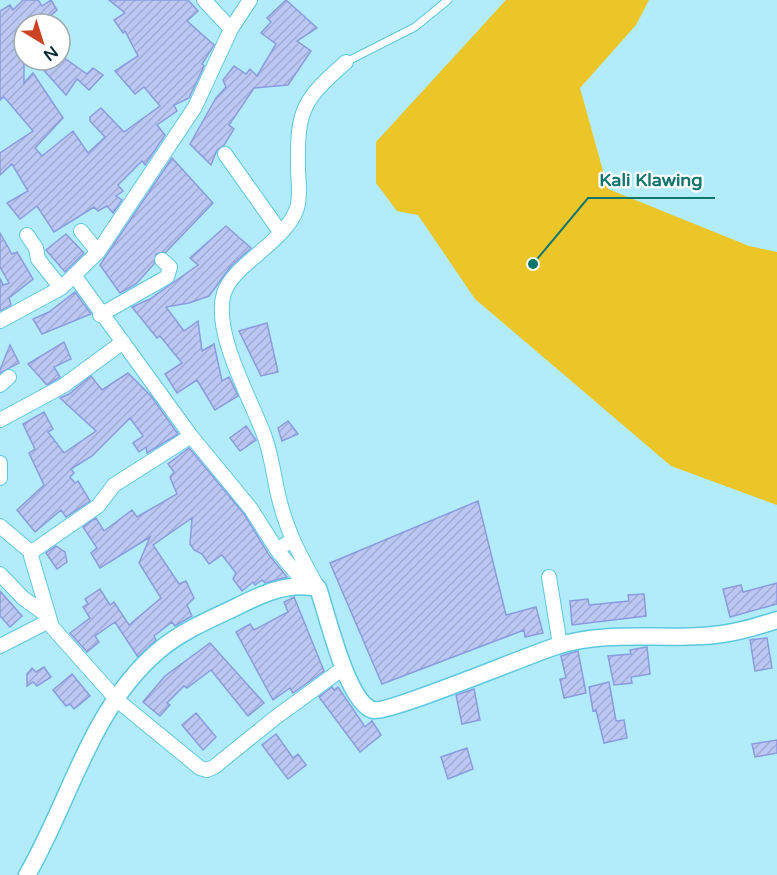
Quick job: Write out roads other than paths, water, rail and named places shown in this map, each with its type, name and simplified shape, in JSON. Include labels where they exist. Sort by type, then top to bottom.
[{"type":"street","points":[[204,0],[231,29]]},
{"type":"street","points":[[0,321],[61,288],[98,252],[195,107],[231,29],[250,0]]},
{"type":"street","points":[[346,62],[320,86],[300,117],[298,141],[300,197],[296,211],[281,233],[246,265],[224,291],[221,307],[222,322],[240,382],[264,436],[280,504],[292,540],[342,669],[363,704],[372,710],[381,710],[560,645],[645,636],[702,636],[742,631],[777,620]]},
{"type":"street","points":[[225,154],[281,233]]},
{"type":"street","points":[[81,231],[98,252]]},
{"type":"street","points":[[27,235],[36,248],[38,259],[61,288]]},
{"type":"street","points":[[100,315],[167,277],[170,267],[162,260]]},
{"type":"street","points":[[74,276],[100,315],[123,342],[191,436],[251,509],[277,550],[312,587]]},
{"type":"street","points":[[0,420],[63,386],[123,342]]},
{"type":"street","points":[[32,553],[98,506],[114,485],[191,436]]},
{"type":"street","points":[[0,463],[0,478]]},
{"type":"street","points":[[0,526],[32,553],[34,570],[48,608],[48,619]]},
{"type":"street","points":[[277,550],[292,540]]},
{"type":"street","points":[[0,574],[48,619],[117,700],[200,768],[207,770],[342,669]]},
{"type":"street","points":[[549,577],[560,645]]},
{"type":"street","points":[[27,875],[98,728],[147,662],[189,630],[269,592],[286,586],[312,587]]},
{"type":"street","points":[[0,646],[48,619]]},
{"type":"lane","points":[[346,62],[415,27],[448,0]]},
{"type":"place","name":"Kali Klawing","points":[[533,264]]}]
